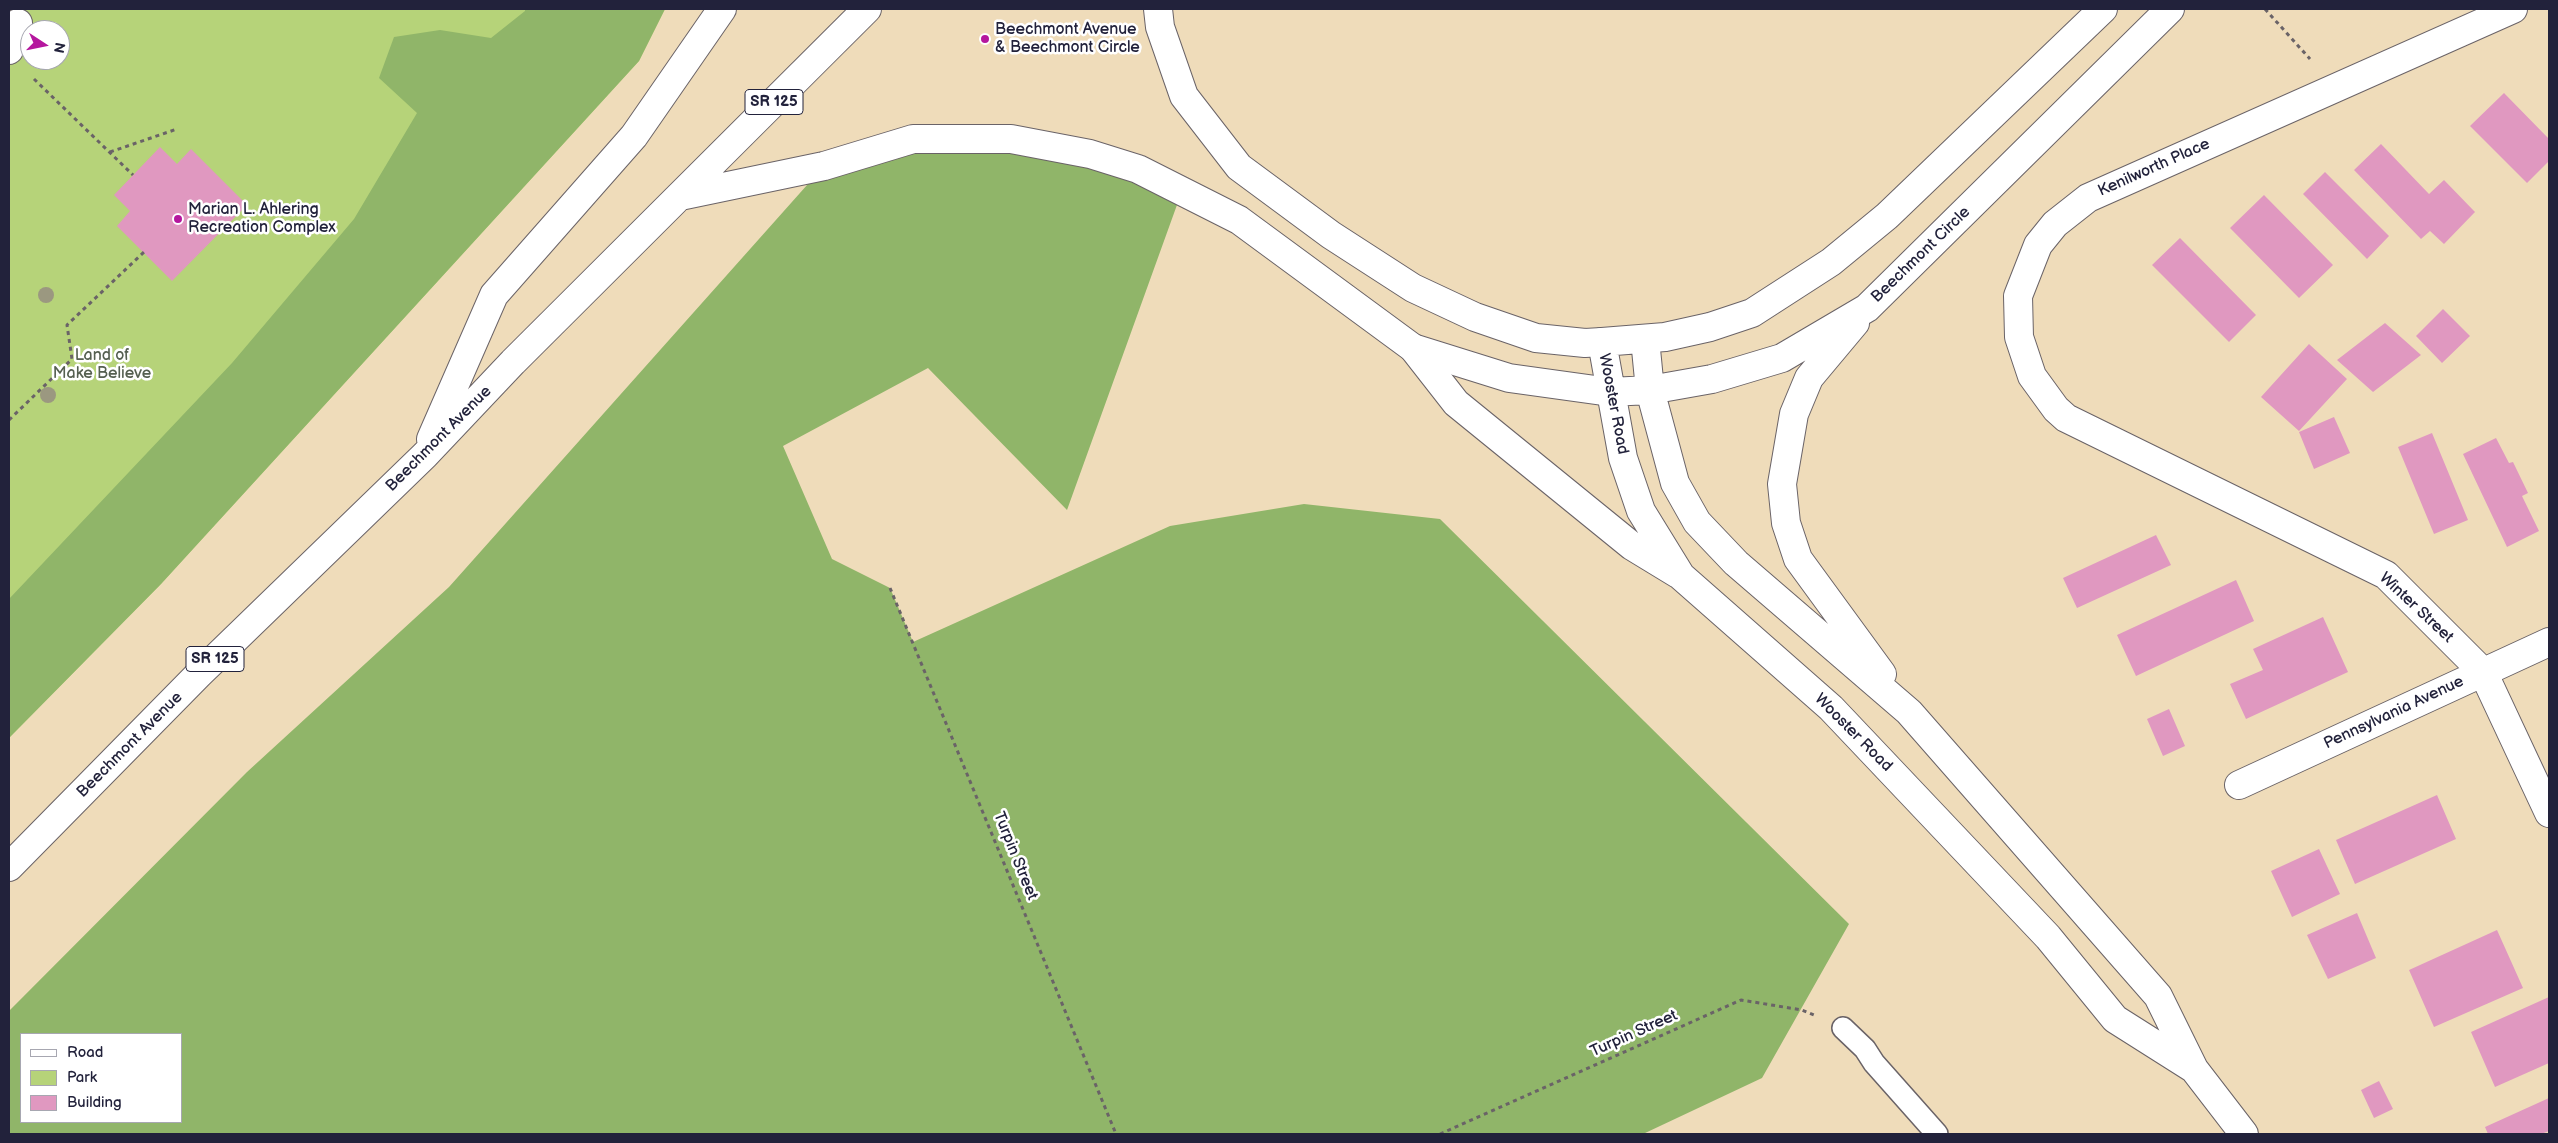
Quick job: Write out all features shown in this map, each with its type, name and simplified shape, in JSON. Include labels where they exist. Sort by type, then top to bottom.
[{"type":"main road","points":[[425,455],[494,295],[634,136],[722,9]]},
{"type":"main road","name":"Beechmont Avenue","points":[[9,867],[199,674],[425,455],[513,362],[868,9]]},
{"type":"main road","points":[[1158,9],[1160,27],[1184,96],[1240,167],[1331,235],[1413,288],[1475,317],[1536,338],[1585,343],[1665,337],[1710,327],[1752,313],[1831,262],[1887,216],[2103,9]]},
{"type":"main road","name":"Beechmont Circle","points":[[1413,348],[1509,378],[1610,392],[1650,390],[1712,379],[1782,358],[1867,308],[2170,9]]},
{"type":"main road","name":"Kenilworth Place","points":[[2120,445],[2066,418],[2056,409],[2032,376],[2019,337],[2018,296],[2038,245],[2055,224],[2088,198],[2513,9]]},
{"type":"main road","points":[[680,196],[824,166],[914,139],[1011,139],[1090,154],[1138,169],[1238,220],[1413,348],[1456,403],[1632,546],[1681,576]]},
{"type":"main road","points":[[1867,308],[1809,378],[1794,414],[1782,484],[1786,524],[1798,559],[1909,712]]},
{"type":"main road","name":"Wooster Road","points":[[1645,339],[1650,390],[1675,483],[1697,522],[1736,563],[1909,712],[2158,996],[2194,1069],[2244,1134]]},
{"type":"main road","name":"Wooster Road","points":[[1602,342],[1623,458],[1641,511],[1681,576],[1831,708],[2048,936],[2115,1019],[2194,1069]]},
{"type":"main road","name":"Winter Street","points":[[2120,445],[2386,576],[2483,672],[2549,813]]},
{"type":"main road","name":"Pennsylvania Avenue","points":[[2240,785],[2549,642]]},
{"type":"lane","points":[[1843,1028],[1866,1049],[1874,1063],[1937,1134]]},
{"type":"path","points":[[2265,9],[2336,88]]},
{"type":"path","points":[[34,79],[133,175]]},
{"type":"path","points":[[110,152],[177,128]]},
{"type":"path","points":[[9,420],[72,359],[68,325],[144,252]]},
{"type":"path","name":"Turpin Street","points":[[890,588],[1116,1134]]},
{"type":"path","name":"Turpin Street","points":[[1440,1134],[1741,1000],[1802,1010],[1843,1028]]},
{"type":"green space","name":"Land of Make Believe","points":[[9,9],[665,9],[639,61],[161,584],[9,738]]},
{"type":"green space","points":[[525,9],[665,9],[639,61],[161,584],[9,738],[9,599],[232,363],[354,219],[417,113],[379,78],[394,37],[440,30],[491,38],[525,11]]},
{"type":"green space","points":[[1011,139],[1182,191],[1067,510],[928,368],[783,446],[832,559],[890,588],[913,642],[1170,526],[1304,504],[1440,519],[1849,924],[1762,1078],[1643,1134],[9,1134],[9,1011],[247,772],[449,587],[824,166]]},
{"type":"building","points":[[2504,93],[2549,139],[2549,161],[2527,183],[2470,126]]},
{"type":"building","points":[[2381,144],[2429,194],[2444,180],[2475,212],[2444,244],[2430,231],[2421,239],[2354,170]]},
{"type":"building","name":"Marian L. Ahlering Recreation Complex","points":[[160,147],[177,164],[191,149],[247,205],[172,281],[117,226],[130,211],[114,195]]},
{"type":"building","points":[[2325,172],[2389,236],[2367,259],[2303,194]]},
{"type":"building","points":[[2264,195],[2333,265],[2299,298],[2230,228]]},
{"type":"building","points":[[2180,238],[2256,315],[2229,342],[2152,265]]},
{"type":"building","points":[[2443,309],[2470,336],[2442,363],[2416,336]]},
{"type":"building","points":[[2385,323],[2421,355],[2373,392],[2337,360]]},
{"type":"building","points":[[2309,344],[2347,379],[2299,431],[2261,397]]},
{"type":"building","points":[[2334,417],[2350,453],[2314,469],[2299,432]]},
{"type":"building","points":[[2432,433],[2468,520],[2434,534],[2398,447]]},
{"type":"building","points":[[2496,438],[2509,463],[2513,462],[2528,493],[2522,496],[2539,531],[2507,547],[2463,454]]},
{"type":"building","points":[[2156,535],[2171,565],[2077,608],[2063,578]]},
{"type":"building","points":[[2236,580],[2254,621],[2136,676],[2117,635]]},
{"type":"building","points":[[2323,617],[2348,672],[2246,719],[2230,684],[2263,670],[2253,649]]},
{"type":"building","points":[[2169,709],[2185,746],[2163,756],[2147,719]]},
{"type":"building","points":[[2437,795],[2456,839],[2355,884],[2336,840]]},
{"type":"building","points":[[2319,849],[2340,894],[2292,917],[2271,871]]},
{"type":"building","points":[[2357,913],[2376,958],[2328,979],[2307,935]]},
{"type":"building","points":[[2497,930],[2523,988],[2434,1027],[2409,970]]},
{"type":"building","points":[[2549,997],[2549,1063],[2495,1087],[2471,1032]]},
{"type":"building","points":[[2379,1081],[2393,1109],[2374,1118],[2361,1090]]},
{"type":"building","points":[[2549,1098],[2549,1131],[2541,1134],[2488,1134],[2485,1127]]},
{"type":"place","name":"Beechmont Avenue & Beechmont Circle","points":[[985,39]]},
{"type":"place","name":"Marian L. Ahlering Recreation Complex","points":[[178,219]]}]
